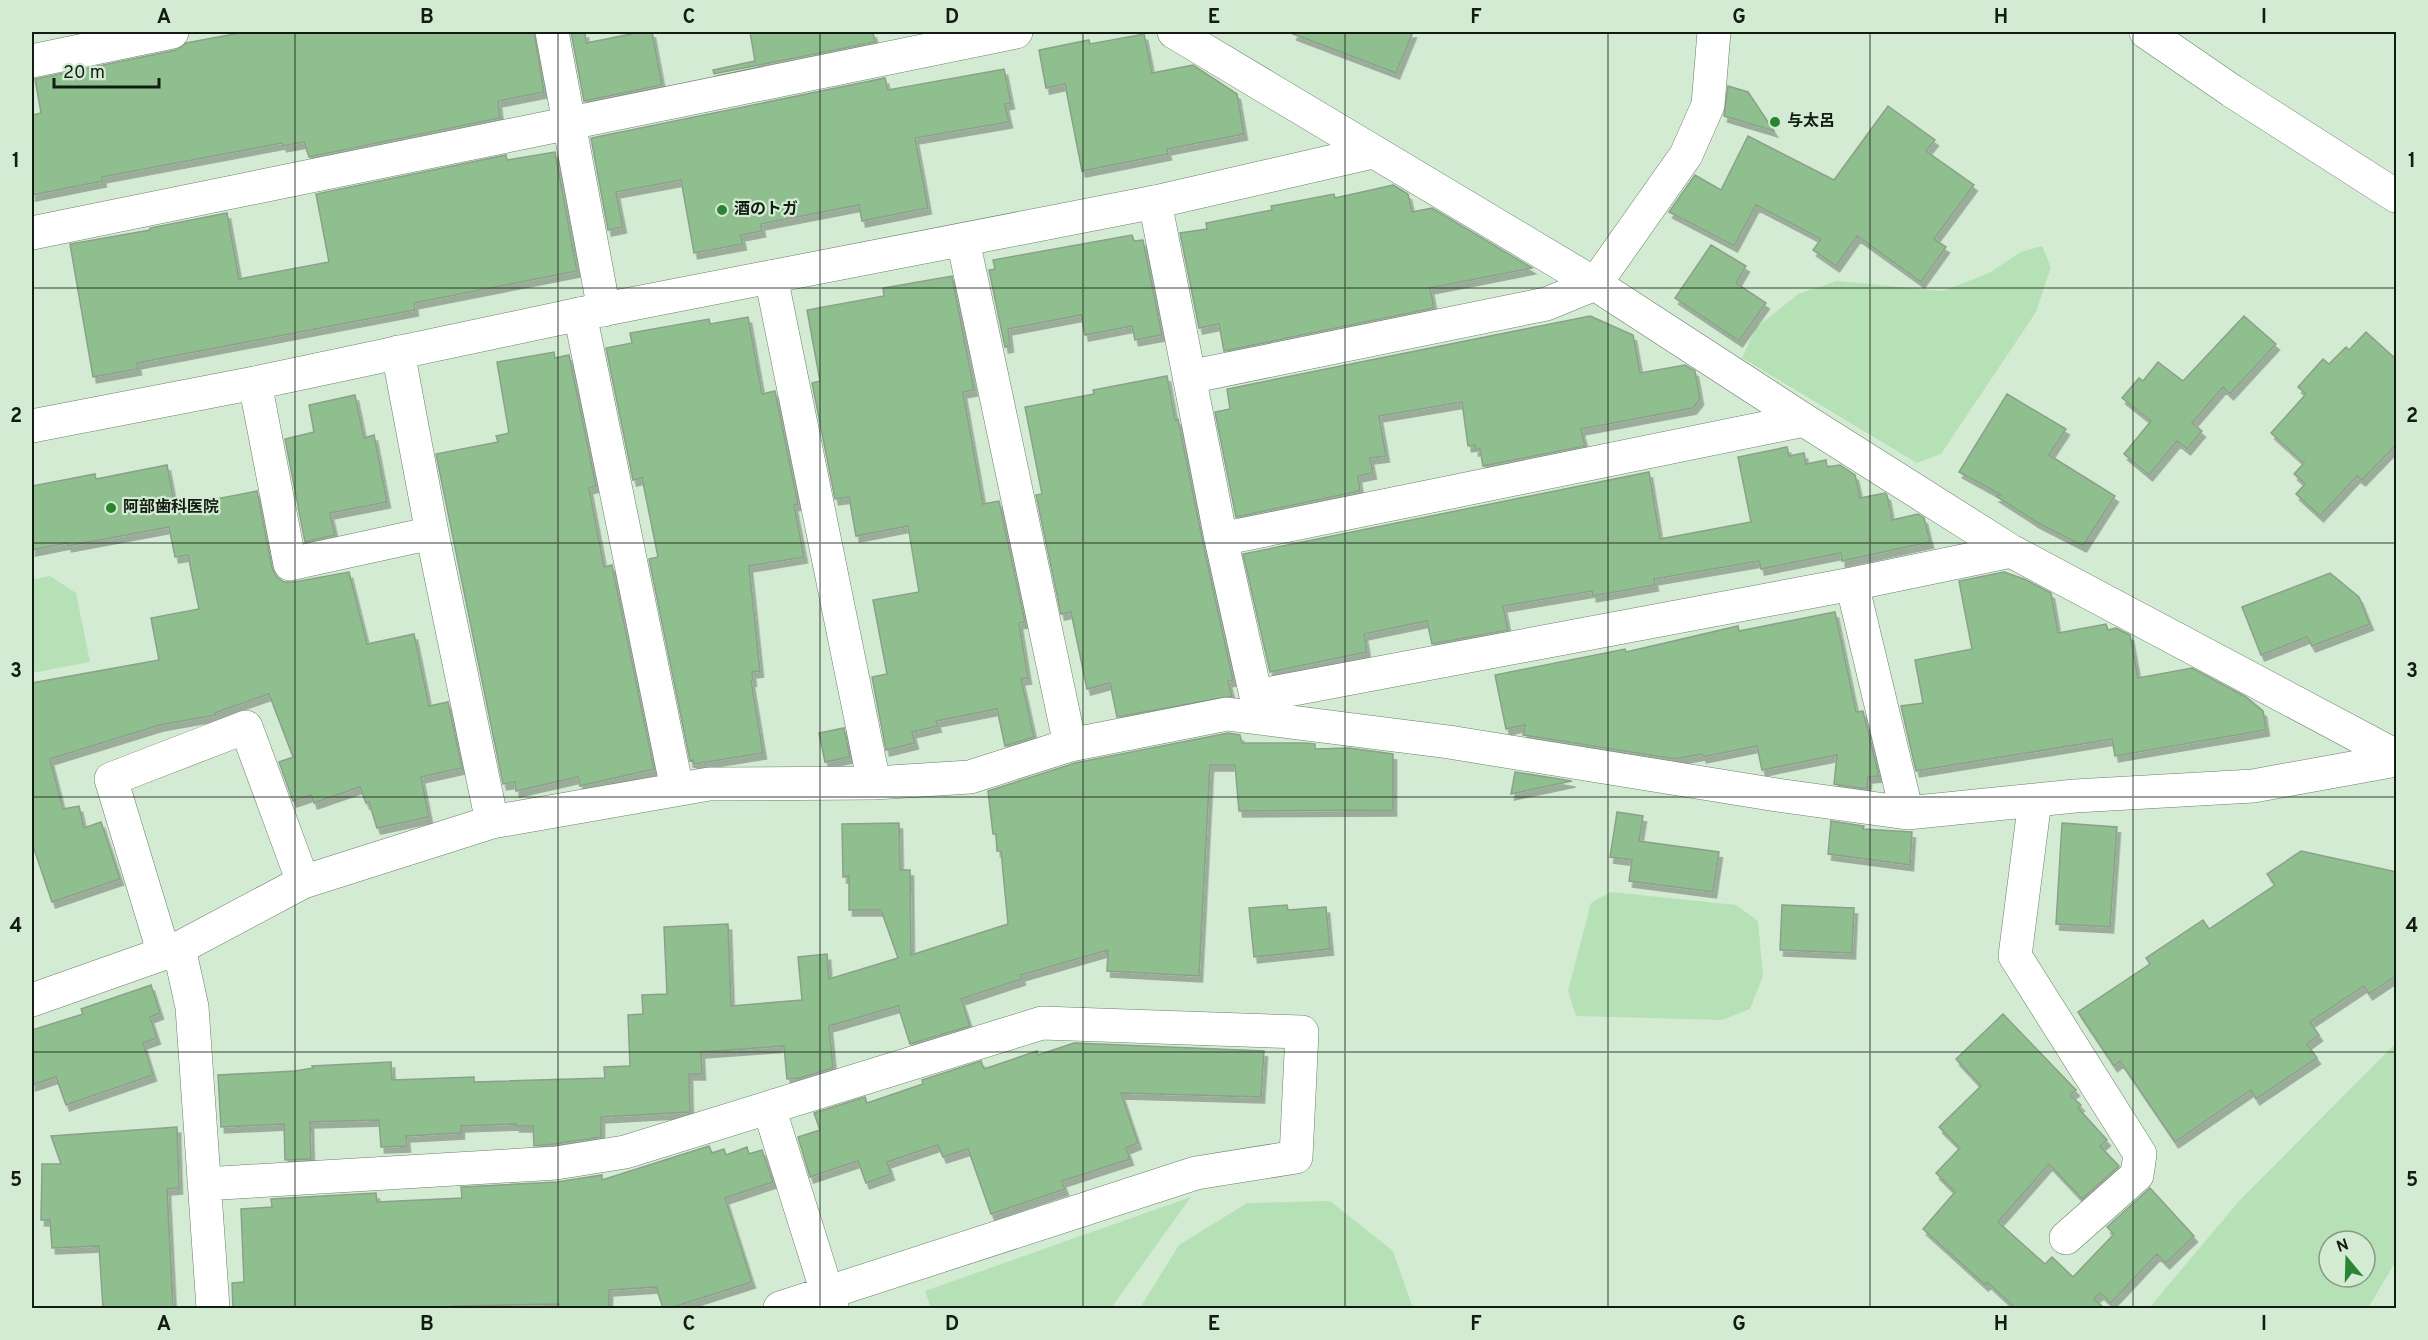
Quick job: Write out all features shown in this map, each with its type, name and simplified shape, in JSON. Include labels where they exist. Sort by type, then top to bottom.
[{"type":"street","points":[[32,61],[172,32]]},
{"type":"street","points":[[552,32],[569,124],[592,312],[676,789]]},
{"type":"street","points":[[32,233],[1016,32]]},
{"type":"street","points":[[1174,32],[1595,284],[1804,420],[2011,550],[2397,758]]},
{"type":"street","points":[[1189,377],[1546,304],[1595,284],[1686,155],[1708,105],[1714,32]]},
{"type":"street","points":[[2146,32],[2232,91],[2397,196]]},
{"type":"street","points":[[32,426],[255,383],[592,312],[1155,202],[1373,152]]},
{"type":"street","points":[[1155,202],[1255,706]]},
{"type":"street","points":[[963,240],[1070,745]]},
{"type":"street","points":[[771,277],[874,783]]},
{"type":"street","points":[[398,352],[432,533],[492,822]]},
{"type":"street","points":[[255,383],[290,564],[432,533]]},
{"type":"street","points":[[1221,539],[1804,420]]},
{"type":"street","points":[[32,1000],[172,951],[303,882],[492,822],[709,784],[874,783],[970,777],[1070,745],[2011,550]]},
{"type":"street","points":[[1852,584],[1907,813]]},
{"type":"street","points":[[1255,706],[1449,742],[1777,795],[1907,813],[2035,800],[2253,786],[2397,758]]},
{"type":"street","points":[[213,1308],[192,1007],[111,779],[246,727],[303,882]]},
{"type":"street","points":[[2035,800],[2015,956],[2140,1154],[2137,1175],[2066,1238]]},
{"type":"street","points":[[204,1184],[556,1163],[625,1152],[1042,1023],[1302,1032],[1296,1157],[1196,1173],[830,1301],[780,1308]]},
{"type":"street","points":[[769,1108],[830,1301]]},
{"type":"green space","points":[[2042,246],[2051,267],[2036,312],[1941,454],[1917,463],[1742,358],[1756,328],[1798,294],[1837,281],[1943,291],[1989,273],[2021,252]]},
{"type":"green space","points":[[50,576],[76,593],[90,662],[32,673],[32,580]]},
{"type":"green space","points":[[1611,892],[1736,905],[1758,921],[1763,976],[1750,1009],[1722,1020],[1576,1016],[1568,991],[1591,903]]},
{"type":"green space","points":[[2396,1043],[2396,1261],[2368,1308],[2149,1308],[2240,1200]]},
{"type":"green space","points":[[1191,1197],[1111,1308],[931,1308],[925,1291]]},
{"type":"green space","points":[[1330,1201],[1393,1251],[1413,1308],[1140,1308],[1179,1245],[1247,1203]]},
{"type":"building","points":[[245,32],[534,32],[544,92],[498,101],[500,118],[309,157],[304,142],[283,146],[282,143],[102,177],[103,181],[32,195],[32,115],[41,113],[35,79],[176,50],[186,43]]},
{"type":"building","points":[[571,32],[585,32],[586,43],[641,32],[652,32],[662,85],[584,101]]},
{"type":"building","points":[[750,32],[873,32],[875,42],[714,74],[713,70],[755,61]]},
{"type":"building","points":[[1294,32],[1413,32],[1396,73],[1293,34]]},
{"type":"building","points":[[1144,34],[1152,73],[1193,65],[1237,94],[1244,134],[1167,149],[1168,154],[1082,171],[1065,84],[1046,88],[1039,50],[1089,40],[1090,44]]},
{"type":"building","points":[[1004,69],[1011,103],[1005,104],[1009,122],[915,138],[928,208],[862,221],[859,205],[761,224],[762,231],[741,235],[743,244],[694,253],[681,180],[616,192],[623,227],[608,230],[591,138],[885,78],[888,90]]},
{"type":"building","points":[[1728,86],[1748,92],[1774,131],[1724,116]]},
{"type":"building","points":[[1888,106],[1935,140],[1926,151],[1974,185],[1934,239],[1946,247],[1921,282],[1857,236],[1836,266],[1813,250],[1821,239],[1756,205],[1734,246],[1669,212],[1695,175],[1721,190],[1748,136],[1834,180]]},
{"type":"building","points":[[555,152],[577,271],[414,303],[415,310],[137,363],[138,369],[93,377],[70,244],[227,213],[239,279],[329,262],[316,194],[506,155],[507,160]]},
{"type":"building","points":[[1393,185],[1408,194],[1412,212],[1432,208],[1532,268],[1430,288],[1434,308],[1224,351],[1219,324],[1199,328],[1180,233],[1207,229],[1206,223],[1272,210],[1271,206],[1334,194],[1335,198]]},
{"type":"building","points":[[1132,235],[1134,241],[1143,240],[1162,335],[1135,340],[1132,326],[1085,335],[1081,315],[1008,329],[1010,346],[1005,347],[989,270],[995,269],[993,260]]},
{"type":"building","points":[[1711,245],[1746,266],[1736,283],[1766,303],[1739,341],[1675,298]]},
{"type":"building","points":[[952,276],[974,390],[963,392],[983,504],[999,501],[1025,622],[1019,623],[1028,678],[1021,679],[1034,737],[1005,746],[997,709],[936,721],[938,726],[912,732],[915,743],[886,750],[872,677],[887,674],[873,600],[919,592],[908,526],[856,536],[849,497],[835,499],[812,383],[820,381],[807,310],[884,296],[883,288]]},
{"type":"building","points":[[1590,316],[1633,335],[1640,373],[1685,365],[1695,371],[1700,399],[1693,408],[1581,429],[1585,446],[1483,466],[1480,449],[1475,450],[1475,445],[1468,446],[1462,402],[1379,416],[1386,456],[1370,458],[1373,473],[1358,476],[1360,491],[1236,517],[1215,412],[1230,409],[1227,389]]},
{"type":"building","points":[[2244,316],[2276,344],[2230,394],[2223,387],[2192,423],[2202,431],[2187,449],[2177,441],[2149,475],[2124,454],[2151,421],[2122,398],[2139,378],[2143,381],[2158,362],[2183,381]]},
{"type":"building","points":[[748,317],[762,394],[775,391],[798,504],[794,505],[804,557],[749,566],[760,671],[752,672],[753,680],[751,681],[763,753],[694,764],[693,760],[690,761],[649,559],[658,557],[642,478],[633,480],[606,348],[632,343],[630,333],[709,319],[710,324]]},
{"type":"building","points":[[2366,332],[2397,360],[2397,444],[2362,480],[2357,476],[2320,516],[2296,494],[2305,484],[2294,474],[2304,463],[2271,433],[2306,394],[2298,387],[2323,359],[2329,364],[2346,347],[2349,350]]},
{"type":"building","points":[[554,352],[555,358],[569,355],[596,486],[589,488],[604,567],[612,565],[654,769],[580,786],[578,777],[516,791],[515,782],[503,784],[436,454],[498,442],[496,436],[509,433],[497,362]]},
{"type":"building","points":[[1167,376],[1233,680],[1228,681],[1232,696],[1117,717],[1110,683],[1087,689],[1071,612],[1061,614],[1036,495],[1042,494],[1025,407],[1094,394],[1093,390]]},
{"type":"building","points":[[2007,394],[2066,429],[2049,455],[2115,496],[2083,546],[2036,522],[1996,496],[2001,495],[1959,472]]},
{"type":"building","points":[[355,395],[364,438],[374,435],[387,502],[330,513],[335,535],[305,542],[285,439],[314,432],[309,405]]},
{"type":"building","points":[[1787,447],[1789,456],[1804,453],[1806,464],[1826,460],[1827,467],[1840,465],[1855,475],[1860,498],[1885,493],[1892,520],[1918,514],[1924,518],[1930,542],[1842,561],[1841,553],[1761,569],[1759,561],[1654,579],[1655,585],[1593,596],[1592,591],[1503,606],[1508,630],[1432,644],[1427,621],[1364,634],[1367,652],[1270,672],[1243,554],[1649,472],[1660,539],[1751,522],[1738,457]]},
{"type":"building","points":[[167,465],[175,507],[257,491],[272,568],[276,576],[284,582],[349,572],[367,644],[414,634],[429,706],[448,702],[462,768],[421,777],[429,817],[377,828],[369,802],[366,803],[360,787],[314,803],[311,795],[293,801],[279,762],[293,757],[269,694],[215,713],[216,715],[160,725],[50,759],[63,809],[79,806],[84,828],[101,822],[120,879],[52,902],[32,843],[32,683],[159,660],[151,618],[199,609],[188,555],[175,557],[169,527],[68,546],[67,543],[32,550],[32,486],[95,474],[96,479]]},
{"type":"building","points":[[2004,572],[2051,593],[2058,633],[2106,624],[2108,630],[2116,628],[2130,635],[2138,678],[2192,668],[2246,697],[2263,711],[2266,730],[2115,756],[2112,739],[1916,771],[1901,706],[1923,703],[1915,660],[1972,649],[1959,581]]},
{"type":"building","points":[[2330,573],[2359,597],[2370,624],[2312,646],[2307,637],[2261,655],[2242,607]]},
{"type":"building","points":[[1835,612],[1856,712],[1863,711],[1879,776],[1868,777],[1867,789],[1834,784],[1837,755],[1762,770],[1757,746],[1703,757],[1702,754],[1675,759],[1523,735],[1525,725],[1506,729],[1495,675],[1625,649],[1626,652],[1738,626],[1739,631]]},
{"type":"building","points":[[844,728],[850,757],[825,762],[819,733]]},
{"type":"building","points":[[1228,733],[1240,735],[1242,743],[1305,743],[1315,744],[1315,749],[1349,748],[1393,754],[1393,810],[1239,811],[1235,765],[1210,765],[1199,976],[1107,971],[1108,950],[1021,975],[1022,979],[961,999],[970,1026],[910,1044],[898,1006],[829,1026],[833,1068],[800,1078],[787,1079],[784,1046],[701,1052],[702,1074],[689,1074],[690,1112],[601,1117],[601,1137],[534,1146],[533,1126],[516,1126],[516,1124],[461,1126],[461,1133],[406,1136],[407,1146],[381,1147],[379,1120],[310,1122],[311,1159],[285,1160],[284,1124],[221,1127],[218,1075],[295,1071],[313,1068],[312,1066],[391,1062],[392,1080],[474,1077],[474,1082],[605,1078],[604,1067],[630,1066],[628,1015],[643,1014],[642,995],[667,994],[664,927],[728,924],[731,1006],[802,1000],[798,957],[827,954],[829,979],[898,958],[881,910],[849,910],[849,876],[843,877],[842,824],[899,823],[900,870],[910,870],[911,955],[1008,924],[1001,851],[997,851],[996,834],[993,834],[988,791],[1075,763]]},
{"type":"building","points":[[1515,772],[1572,781],[1511,794]]},
{"type":"building","points":[[1617,812],[1643,816],[1639,841],[1719,852],[1713,892],[1629,881],[1632,860],[1610,857]]},
{"type":"building","points":[[1831,821],[1864,826],[1863,829],[1912,832],[1910,865],[1828,854]]},
{"type":"building","points":[[2062,823],[2117,827],[2110,927],[2056,924]]},
{"type":"building","points":[[2301,851],[2397,872],[2397,975],[2369,994],[2364,986],[2310,1022],[2319,1035],[2307,1044],[2317,1058],[2256,1099],[2251,1090],[2175,1142],[2120,1061],[2114,1066],[2078,1012],[2150,964],[2146,958],[2203,920],[2209,929],[2275,885],[2267,874]]},
{"type":"building","points":[[1287,905],[1288,910],[1326,907],[1330,949],[1254,957],[1249,908]]},
{"type":"building","points":[[1782,905],[1854,908],[1852,953],[1780,950]]},
{"type":"building","points":[[151,985],[160,1013],[150,1017],[157,1038],[143,1043],[153,1075],[66,1105],[56,1077],[32,1085],[32,1030],[83,1014],[81,1009]]},
{"type":"building","points":[[2003,1014],[2076,1090],[2070,1095],[2081,1105],[2078,1108],[2107,1140],[2100,1146],[2119,1166],[2082,1199],[2049,1164],[1998,1222],[2045,1264],[2052,1257],[2073,1277],[2114,1234],[2107,1227],[2150,1188],[2194,1236],[2166,1263],[2157,1254],[2111,1303],[2100,1293],[2094,1299],[2104,1308],[2015,1308],[1987,1282],[1985,1285],[1923,1229],[1955,1192],[1936,1173],[1960,1148],[1939,1127],[1981,1086],[1956,1059]]},
{"type":"building","points":[[1074,1043],[1264,1051],[1261,1097],[1121,1093],[1138,1143],[1126,1148],[1130,1159],[1062,1181],[1065,1189],[991,1214],[968,1149],[943,1157],[938,1145],[887,1162],[891,1174],[866,1183],[858,1161],[810,1177],[798,1137],[820,1130],[814,1113],[865,1097],[867,1103],[923,1084],[922,1080],[981,1061],[984,1069],[1037,1051],[1038,1055]]},
{"type":"building","points":[[177,1127],[179,1188],[167,1189],[173,1308],[103,1308],[99,1246],[52,1248],[50,1220],[41,1220],[42,1164],[61,1164],[51,1136]]},
{"type":"building","points":[[709,1146],[712,1153],[724,1149],[726,1155],[747,1147],[749,1154],[762,1150],[773,1182],[725,1198],[752,1282],[670,1308],[663,1308],[656,1287],[609,1290],[609,1307],[559,1308],[559,1304],[452,1306],[452,1308],[233,1308],[232,1283],[244,1282],[241,1209],[272,1207],[271,1199],[376,1193],[377,1202],[462,1198],[461,1187],[557,1182],[602,1175],[602,1180]]},
{"type":"place","name":"与太呂","points":[[1775,122]]},
{"type":"place","name":"酒のトガ","points":[[722,210]]},
{"type":"place","name":"阿部歯科医院","points":[[111,508]]}]
